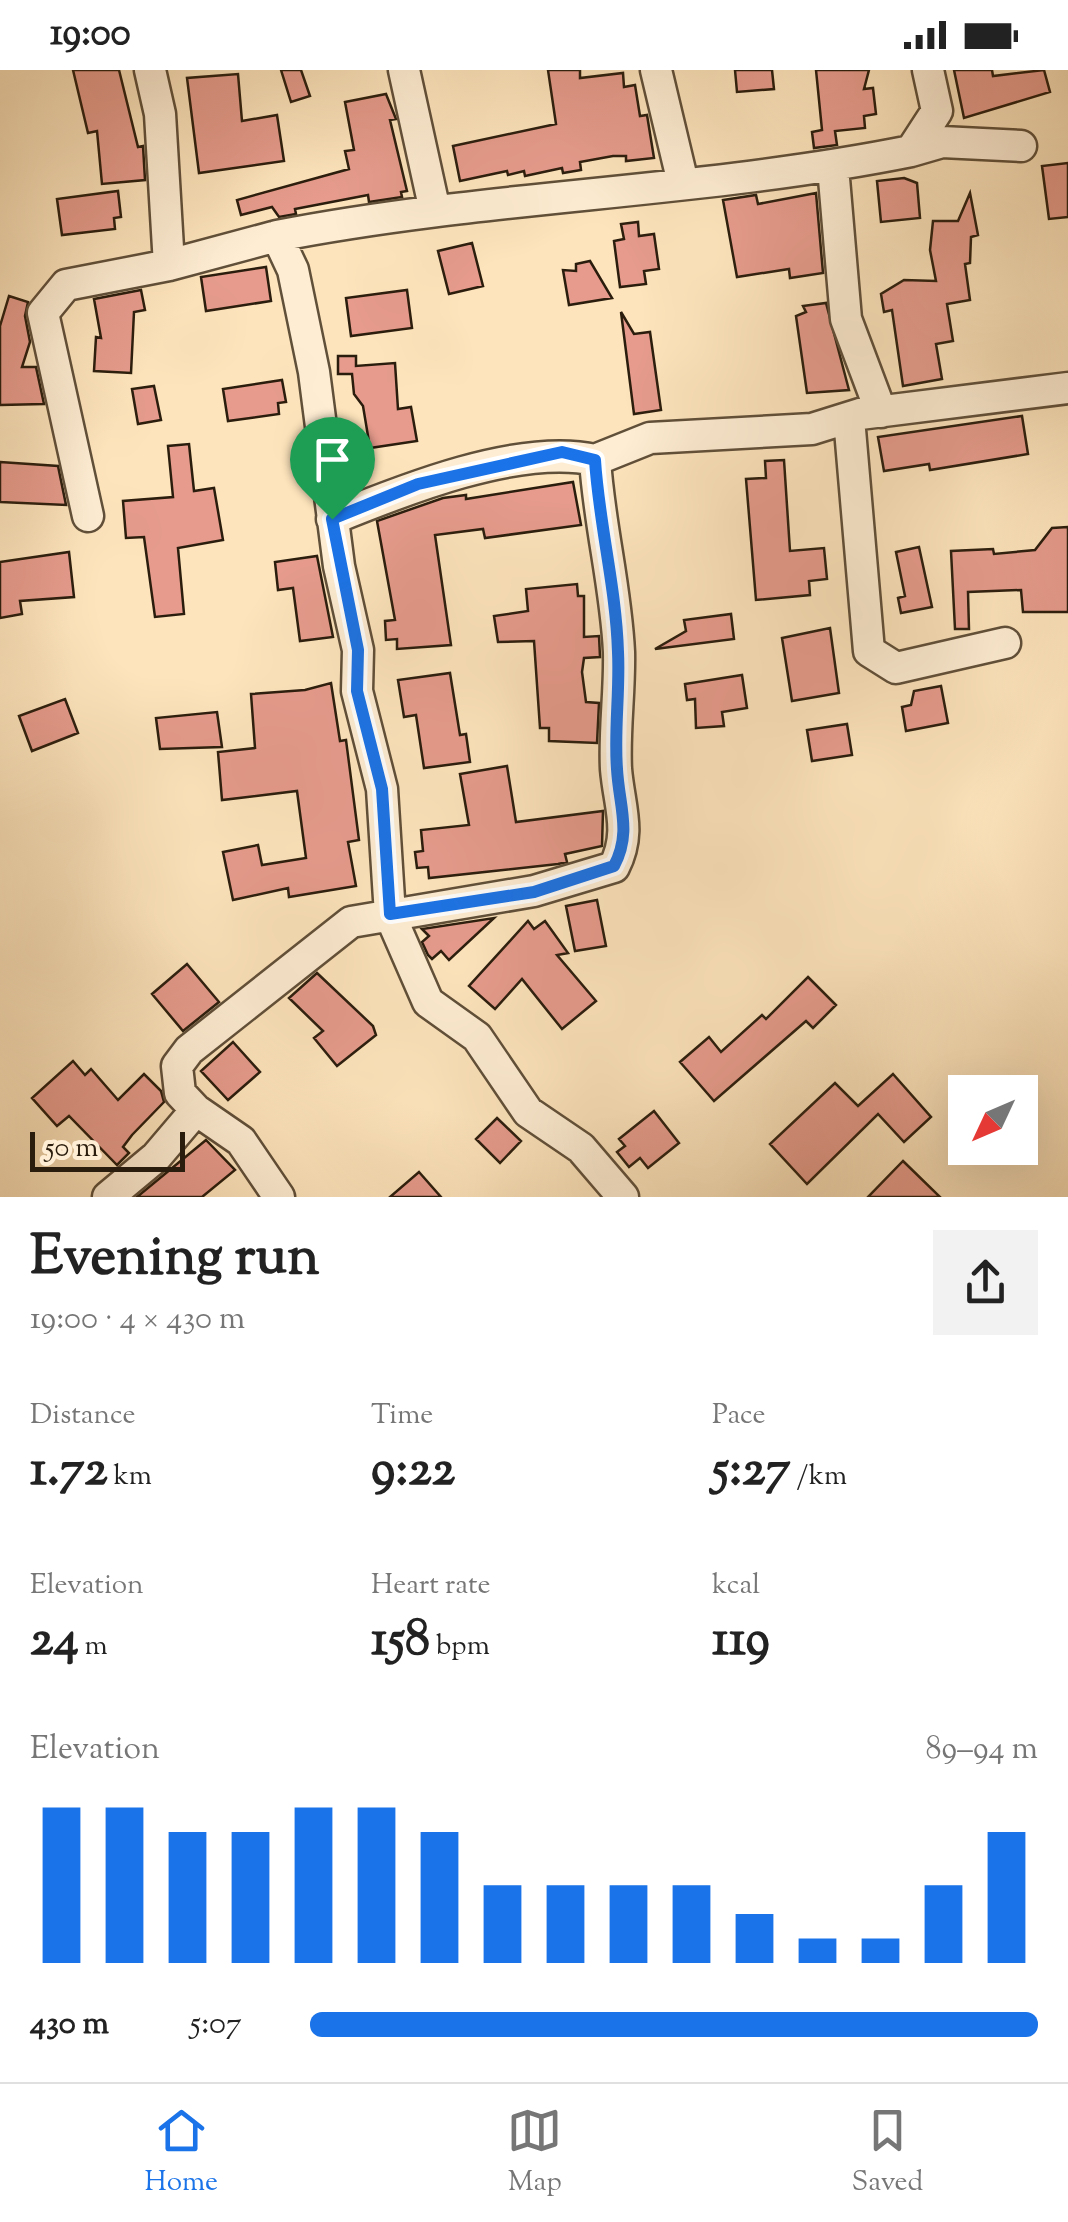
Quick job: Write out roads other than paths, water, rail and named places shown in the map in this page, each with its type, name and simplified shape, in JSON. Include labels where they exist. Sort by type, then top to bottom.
[{"type":"street","points":[[150,70],[160,114],[168,265]]},
{"type":"street","points":[[404,70],[435,211]]},
{"type":"street","points":[[656,70],[683,183]]},
{"type":"street","points":[[912,151],[937,111],[928,70]]},
{"type":"street","points":[[88,516],[43,314],[66,285],[168,265],[277,236],[435,211],[833,167],[942,142],[1021,146]]},
{"type":"street","points":[[833,167],[846,319],[881,412]]},
{"type":"street","points":[[277,236],[292,270],[314,372],[332,519],[358,650],[357,691],[382,789],[390,914],[428,1002],[477,1037],[528,1112],[582,1148],[623,1197]]},
{"type":"street","points":[[332,519],[418,484],[562,452],[595,460],[650,438],[812,429],[881,412],[1068,388]]},
{"type":"street","points":[[849,418],[869,651],[896,668],[1005,642]]},
{"type":"street","points":[[279,1197],[241,1141],[196,1110],[180,1093],[177,1066],[189,1050],[352,922],[534,892],[614,866],[626,844],[616,768],[618,651],[609,560],[598,522],[595,460]]},
{"type":"street","points":[[108,1197],[156,1157],[196,1110]]}]
